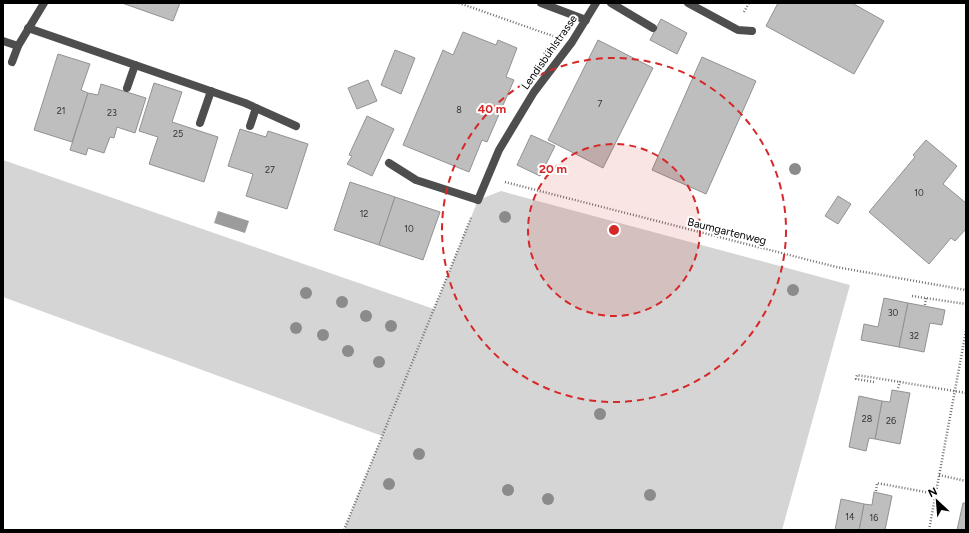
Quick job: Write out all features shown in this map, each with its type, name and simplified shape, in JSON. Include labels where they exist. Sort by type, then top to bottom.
[{"type":"street","points":[[12,62],[18,46],[44,3]]},
{"type":"street","points":[[541,3],[586,20]]},
{"type":"street","name":"Lendisbühlstrasse","points":[[478,200],[499,150],[534,92],[572,42],[596,3]]},
{"type":"street","points":[[611,3],[654,28]]},
{"type":"street","points":[[688,3],[738,30],[752,31]]},
{"type":"street","points":[[28,28],[211,91],[256,108],[296,126]]},
{"type":"street","points":[[3,41],[18,46]]},
{"type":"street","points":[[127,88],[135,65]]},
{"type":"street","points":[[200,123],[211,91]]},
{"type":"street","points":[[250,126],[256,108]]},
{"type":"street","points":[[389,163],[416,180],[478,200]]},
{"type":"path","points":[[459,3],[572,42]]},
{"type":"path","name":"Baumgartenweg","points":[[487,177],[836,267],[966,290]]},
{"type":"path","points":[[344,530],[478,200]]},
{"type":"path","points":[[912,296],[966,304]]},
{"type":"path","points":[[925,305],[926,298]]},
{"type":"path","points":[[929,530],[966,331]]},
{"type":"path","points":[[874,382],[856,379],[857,375],[966,392]]},
{"type":"path","points":[[898,388],[900,382]]},
{"type":"path","points":[[939,475],[966,481]]},
{"type":"path","points":[[876,491],[877,483],[936,494]]},
{"type":"shaded area","points":[[3,160],[434,309],[478,200],[501,191],[850,285],[782,530],[344,530],[382,436],[3,297]]},
{"type":"shaded area","points":[[218,211],[249,221],[245,233],[214,223]]},
{"type":"building","points":[[122,3],[180,3],[173,21]]},
{"type":"building","points":[[778,3],[852,3],[884,21],[854,74],[766,26]]},
{"type":"building","points":[[661,19],[687,33],[677,54],[650,40]]},
{"type":"building","points":[[463,32],[496,45],[498,40],[517,48],[506,77],[514,80],[487,142],[482,140],[469,172],[403,145],[443,50],[453,55]]},
{"type":"building","points":[[598,40],[653,68],[603,168],[548,140]]},
{"type":"building","points":[[395,50],[415,58],[401,94],[381,85]]},
{"type":"building","points":[[58,54],[90,64],[81,90],[88,93],[72,142],[34,130]]},
{"type":"building","points":[[702,57],[756,81],[706,194],[652,170]]},
{"type":"building","points":[[368,80],[377,101],[357,109],[348,88]]},
{"type":"building","points":[[154,83],[182,92],[172,122],[218,137],[204,182],[149,164],[158,137],[139,131]]},
{"type":"building","points":[[101,84],[146,98],[135,133],[117,127],[114,138],[110,137],[104,153],[88,148],[86,155],[70,150],[88,93],[98,95]]},
{"type":"building","points":[[367,116],[394,129],[372,176],[347,164],[352,156],[349,155]]},
{"type":"building","points":[[240,129],[266,137],[268,131],[308,144],[287,209],[246,196],[253,174],[228,166]]},
{"type":"building","points":[[531,135],[555,146],[540,176],[517,165]]},
{"type":"building","points":[[926,140],[957,166],[943,184],[966,203],[966,229],[955,241],[951,238],[929,264],[869,212],[915,157],[913,155]]},
{"type":"building","points":[[350,182],[395,197],[379,245],[334,230]]},
{"type":"building","points":[[838,196],[851,204],[838,224],[825,216]]},
{"type":"building","points":[[395,197],[440,212],[423,260],[379,245]]},
{"type":"building","points":[[884,298],[908,303],[899,347],[861,340],[864,324],[878,327]]},
{"type":"building","points":[[908,303],[945,310],[942,325],[930,323],[924,352],[899,347]]},
{"type":"building","points":[[892,390],[910,393],[900,444],[875,439],[882,401],[890,402]]},
{"type":"building","points":[[859,396],[882,401],[875,439],[869,438],[866,451],[849,447]]},
{"type":"building","points":[[874,492],[892,496],[885,530],[859,530],[864,504],[872,505]]},
{"type":"building","points":[[841,499],[864,504],[859,530],[835,530]]},
{"type":"building","points":[[963,503],[966,503],[966,530],[957,530]]}]
